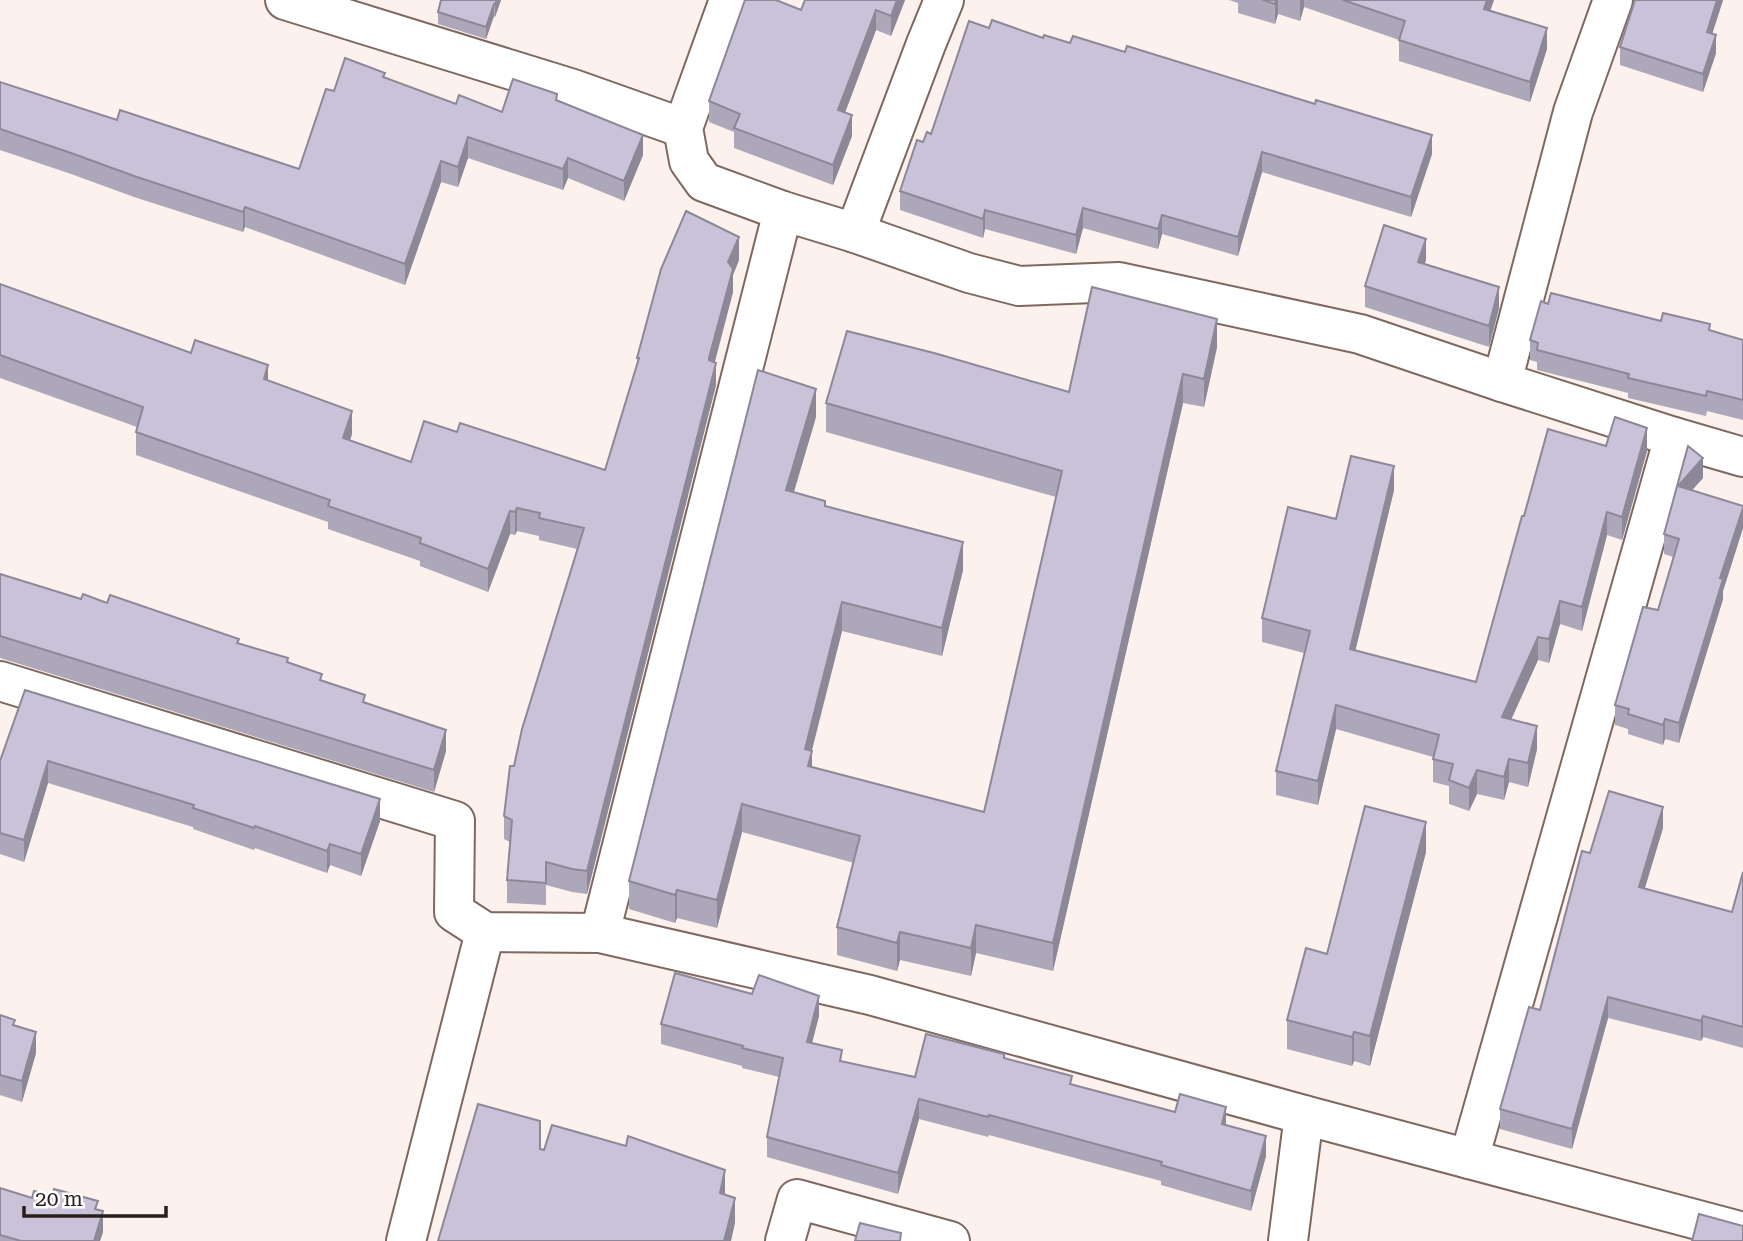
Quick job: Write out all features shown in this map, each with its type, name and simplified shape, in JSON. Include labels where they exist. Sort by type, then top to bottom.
[{"type":"street","points":[[285,0],[573,89],[683,128]]},
{"type":"street","points":[[729,0],[683,128],[689,161],[704,182],[969,273],[1019,286],[1119,282],[1360,334],[1502,382],[1743,457]]},
{"type":"street","points":[[855,233],[944,0]]},
{"type":"street","points":[[1502,382],[1573,113],[1612,0]]},
{"type":"street","points":[[600,933],[783,211]]},
{"type":"street","points":[[1469,1159],[1674,437]]},
{"type":"street","points":[[0,681],[455,821],[454,912],[485,932],[600,933],[870,995],[1304,1115],[1743,1231]]},
{"type":"street","points":[[406,1241],[485,932]]},
{"type":"street","points":[[1288,1241],[1304,1115]]},
{"type":"street","points":[[785,1241],[797,1199],[950,1241]]},
{"type":"building","points":[[441,0],[497,0],[486,27],[438,12]]},
{"type":"building","points":[[745,0],[776,0],[801,10],[805,0],[897,0],[891,16],[876,10],[838,110],[852,115],[833,165],[734,128],[740,114],[709,101]]},
{"type":"building","points":[[1343,0],[1487,0],[1484,9],[1547,28],[1530,82],[1399,40],[1405,21]]},
{"type":"building","points":[[1635,0],[1717,0],[1707,32],[1716,35],[1703,74],[1620,47]]},
{"type":"building","points":[[992,20],[1043,38],[1044,35],[1070,43],[1073,36],[1125,52],[1127,46],[1315,104],[1316,100],[1432,135],[1411,197],[1262,152],[1238,237],[1162,215],[1158,229],[1083,208],[1076,235],[985,210],[983,219],[900,191],[917,140],[923,142],[927,132],[931,134],[969,21],[989,28]]},
{"type":"building","points":[[345,58],[385,73],[383,77],[456,104],[459,95],[502,112],[513,79],[557,94],[556,100],[643,135],[624,181],[568,158],[563,169],[468,137],[458,167],[441,161],[405,264],[245,207],[243,212],[0,129],[0,82],[117,120],[120,110],[299,169],[326,89],[334,91]]},
{"type":"building","points":[[686,211],[739,237],[728,262],[733,269],[709,358],[716,363],[587,871],[546,862],[546,883],[507,880],[512,820],[504,816],[510,766],[514,766],[522,729],[584,528],[539,518],[540,513],[517,508],[515,512],[510,511],[488,569],[420,543],[421,538],[328,506],[330,500],[136,432],[143,407],[0,355],[0,284],[191,353],[195,340],[268,365],[264,379],[352,411],[343,438],[411,462],[424,421],[457,432],[460,423],[605,470],[639,358],[661,269]]},
{"type":"building","points":[[1384,225],[1426,239],[1418,262],[1499,287],[1489,326],[1365,286]]},
{"type":"building","points":[[1092,287],[1217,319],[1204,379],[1183,374],[1053,943],[976,925],[971,948],[900,932],[897,943],[837,927],[860,836],[742,804],[717,900],[677,890],[675,895],[629,881],[758,370],[816,389],[786,490],[825,501],[825,506],[963,542],[942,628],[842,602],[805,749],[812,751],[808,766],[984,812],[1062,471],[826,403],[847,331],[1069,392]]},
{"type":"building","points":[[1551,293],[1661,321],[1663,313],[1710,324],[1709,330],[1743,340],[1743,400],[1707,391],[1706,396],[1628,378],[1629,374],[1537,350],[1538,343],[1530,340],[1541,301],[1548,304]]},
{"type":"building","points":[[1615,417],[1647,428],[1622,517],[1607,512],[1582,607],[1560,601],[1549,639],[1538,637],[1502,717],[1537,726],[1528,763],[1509,759],[1504,777],[1477,770],[1469,788],[1449,780],[1453,764],[1433,759],[1439,735],[1336,705],[1318,781],[1276,771],[1310,631],[1262,618],[1288,507],[1336,519],[1351,456],[1394,466],[1350,649],[1476,682],[1548,429],[1606,446]]},
{"type":"building","points":[[1688,446],[1703,458],[1678,486],[1743,508],[1679,723],[1665,719],[1663,725],[1628,714],[1629,709],[1615,705],[1643,607],[1658,610],[1679,539],[1664,534]]},
{"type":"building","points":[[0,574],[81,599],[83,594],[107,603],[110,595],[239,639],[237,643],[288,658],[287,662],[322,674],[320,680],[365,695],[363,702],[446,730],[434,770],[0,636]]},
{"type":"building","points":[[25,690],[380,799],[361,854],[330,844],[327,851],[193,808],[194,805],[48,761],[24,840],[0,833],[0,761]]},
{"type":"building","points":[[1609,791],[1663,807],[1639,887],[1732,912],[1743,872],[1743,1027],[1703,1016],[1701,1021],[1608,997],[1572,1129],[1500,1109],[1529,1007],[1540,1010],[1582,851],[1590,853]]},
{"type":"building","points":[[1365,806],[1426,822],[1370,1036],[1354,1032],[1352,1037],[1287,1020],[1306,948],[1327,954]]},
{"type":"building","points":[[675,973],[752,994],[759,975],[819,996],[807,1042],[842,1050],[840,1061],[915,1077],[926,1034],[1004,1054],[1004,1058],[1072,1076],[1070,1084],[1175,1112],[1180,1094],[1226,1107],[1222,1124],[1266,1136],[1251,1191],[1161,1165],[1162,1162],[919,1099],[898,1173],[767,1137],[783,1058],[661,1024]]},
{"type":"building","points":[[0,1015],[15,1020],[13,1025],[36,1032],[22,1081],[0,1075]]},
{"type":"building","points":[[478,1104],[540,1121],[540,1149],[544,1150],[552,1125],[626,1146],[628,1136],[725,1170],[720,1193],[735,1198],[724,1241],[438,1241]]},
{"type":"building","points":[[0,1188],[32,1198],[34,1191],[52,1196],[54,1189],[98,1201],[95,1209],[103,1211],[94,1241],[21,1241],[0,1235]]},
{"type":"building","points":[[1699,1214],[1743,1226],[1743,1241],[1692,1241]]},
{"type":"building","points":[[860,1223],[901,1233],[900,1241],[855,1241]]}]
